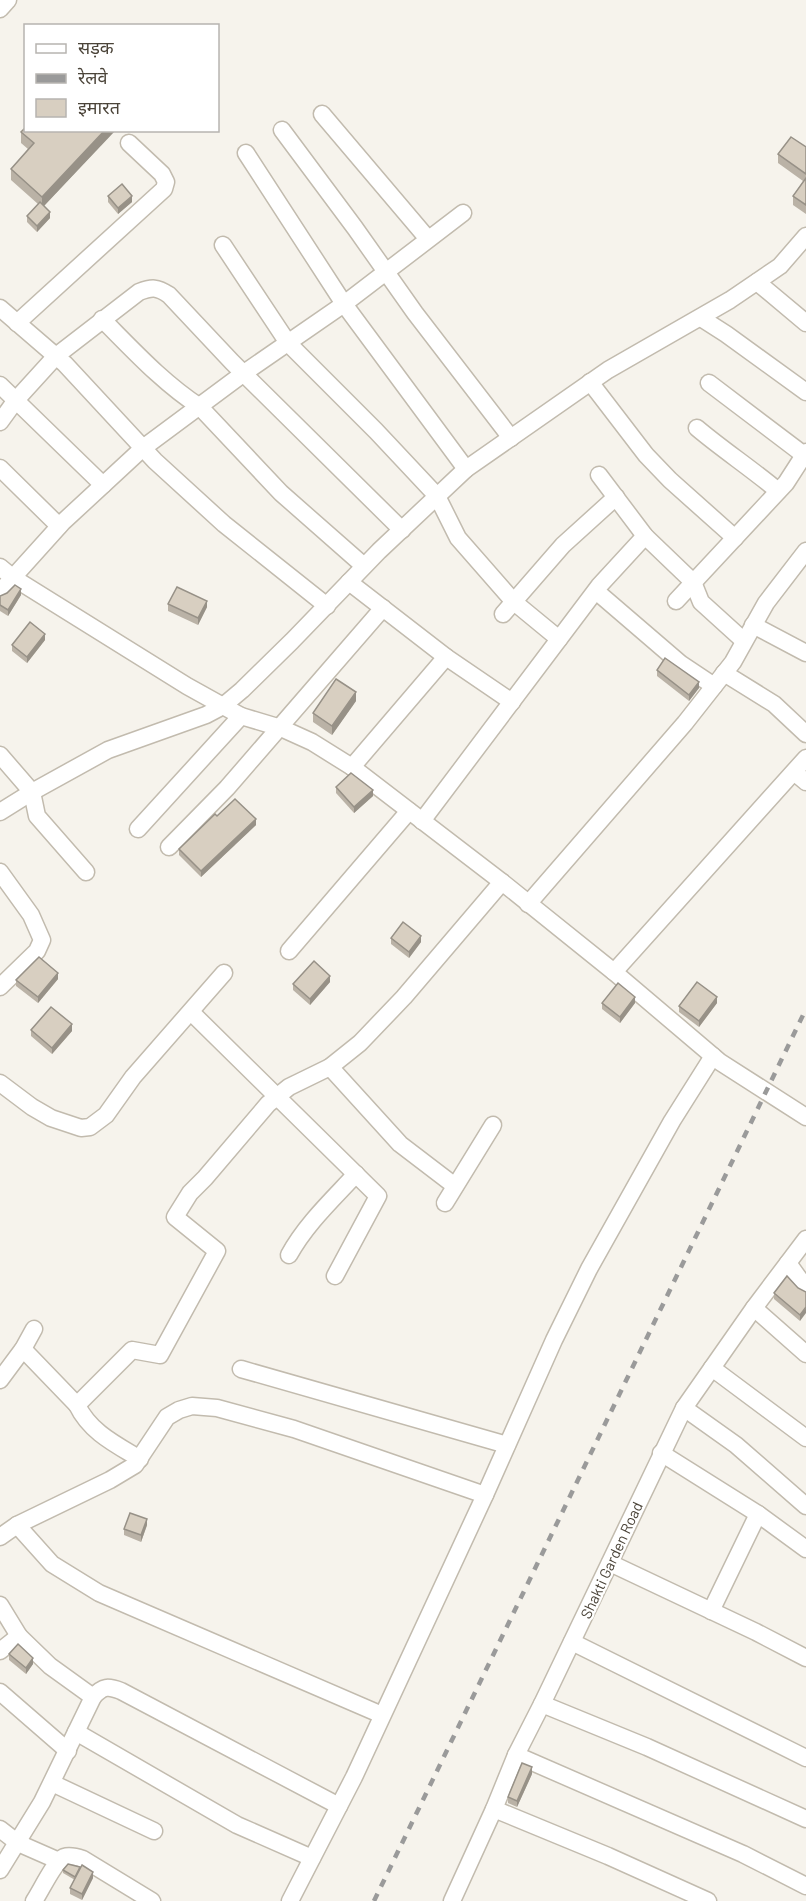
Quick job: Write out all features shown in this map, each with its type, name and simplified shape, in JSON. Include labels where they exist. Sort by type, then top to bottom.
[{"type":"street","points":[[0,9],[8,0]]},
{"type":"street","points":[[322,114],[428,239]]},
{"type":"street","points":[[282,130],[356,228],[422,322],[511,438]]},
{"type":"street","points":[[17,323],[164,189],[166,183],[162,174],[129,143]]},
{"type":"street","points":[[246,153],[344,304],[466,469]]},
{"type":"street","points":[[0,592],[6,572],[143,448],[344,304],[463,213]]},
{"type":"street","points":[[0,813],[32,792],[108,750],[206,715],[222,706],[242,690],[364,567],[466,469],[608,370],[701,318],[757,282],[780,266],[804,244]]},
{"type":"street","points":[[223,245],[288,343],[437,496],[458,538],[508,608],[559,639]]},
{"type":"street","points":[[757,282],[806,322]]},
{"type":"street","points":[[0,422],[16,400],[56,356],[139,292],[151,287],[159,288],[169,295],[244,374],[402,530]]},
{"type":"street","points":[[0,308],[56,356],[143,448],[224,524],[327,606]]},
{"type":"street","points":[[701,318],[806,392]]},
{"type":"street","points":[[102,319],[187,399],[200,407],[282,494],[364,567]]},
{"type":"street","points":[[590,382],[646,455],[670,480],[735,537]]},
{"type":"street","points":[[676,601],[778,491],[805,454],[709,383]]},
{"type":"street","points":[[0,385],[103,485]]},
{"type":"street","points":[[697,428],[778,491]]},
{"type":"street","points":[[0,468],[59,526]]},
{"type":"street","points":[[599,475],[645,536],[693,582],[701,602],[744,641]]},
{"type":"street","points":[[508,608],[563,545],[616,497]]},
{"type":"street","points":[[289,951],[416,816],[512,702],[596,591],[645,536]]},
{"type":"street","points":[[528,904],[719,680],[733,662],[766,603],[806,551]]},
{"type":"street","points":[[6,572],[222,706],[241,716],[281,728],[312,742],[352,767],[614,972],[713,1056],[806,1117]]},
{"type":"street","points":[[349,582],[446,657],[512,702]]},
{"type":"street","points":[[596,591],[681,664],[774,704],[806,734]]},
{"type":"street","points":[[169,847],[281,728],[383,608]]},
{"type":"street","points":[[753,625],[806,653]]},
{"type":"street","points":[[352,767],[446,657]]},
{"type":"street","points":[[138,829],[241,716]]},
{"type":"street","points":[[0,755],[32,792],[37,816],[86,872]]},
{"type":"street","points":[[614,972],[800,777],[806,758]]},
{"type":"street","points":[[0,872],[31,915],[42,940],[37,951],[0,987]]},
{"type":"street","points":[[77,1405],[132,1350],[160,1354],[217,1251],[176,1216],[190,1193],[268,1104],[289,1087],[330,1067],[360,1043],[404,997],[501,882]]},
{"type":"street","points":[[0,1083],[51,1118],[81,1128],[90,1127],[106,1115],[133,1077],[224,973]]},
{"type":"street","points":[[191,1012],[378,1196],[335,1276]]},
{"type":"street","points":[[290,1901],[339,1806],[589,1269],[672,1121],[713,1056]]},
{"type":"street","points":[[330,1067],[400,1144],[455,1186]]},
{"type":"street","points":[[445,1203],[493,1125]]},
{"type":"street","points":[[288,1255],[299,1236],[356,1174]]},
{"type":"street","name":"Shakti Garden Road","points":[[452,1901],[516,1755],[684,1408],[806,1239]]},
{"type":"street","points":[[789,1263],[806,1288]]},
{"type":"street","points":[[754,1308],[806,1354]]},
{"type":"street","points":[[0,1380],[23,1349],[34,1329]]},
{"type":"street","points":[[23,1349],[77,1405],[82,1416],[97,1433],[140,1459]]},
{"type":"street","points":[[712,1368],[806,1438]]},
{"type":"street","points":[[242,1369],[507,1445]]},
{"type":"street","points":[[0,1537],[16,1525],[110,1480],[135,1465],[167,1417],[192,1406],[217,1408],[294,1429],[485,1495]]},
{"type":"street","points":[[684,1408],[736,1445],[806,1506]]},
{"type":"street","points":[[661,1453],[758,1514],[806,1549]]},
{"type":"street","points":[[711,1611],[758,1514]]},
{"type":"street","points":[[16,1525],[52,1564],[99,1593],[382,1715]]},
{"type":"street","points":[[610,1563],[806,1658]]},
{"type":"street","points":[[0,1605],[19,1636],[50,1666],[93,1696]]},
{"type":"street","points":[[0,1651],[19,1636]]},
{"type":"street","points":[[572,1642],[806,1758]]},
{"type":"street","points":[[0,1870],[42,1803],[93,1696],[100,1688],[110,1687],[121,1691],[339,1806]]},
{"type":"street","points":[[0,1692],[68,1751]]},
{"type":"street","points":[[542,1704],[648,1747],[806,1819]]},
{"type":"street","points":[[76,1732],[237,1825],[312,1858]]},
{"type":"street","points":[[516,1755],[743,1854],[806,1886]]},
{"type":"street","points":[[52,1783],[154,1831]]},
{"type":"street","points":[[494,1809],[608,1856],[708,1901]]},
{"type":"street","points":[[0,1829],[18,1843],[59,1861]]},
{"type":"street","points":[[34,1901],[59,1861],[73,1856],[83,1859],[152,1901]]},
{"type":"building","points":[[24,129],[24,132],[103,132],[42,197],[11,169],[34,143],[21,132]]},
{"type":"building","points":[[791,137],[806,147],[806,174],[778,154]]},
{"type":"building","points":[[806,178],[806,205],[793,196]]},
{"type":"building","points":[[122,184],[132,196],[118,208],[108,196]]},
{"type":"building","points":[[40,202],[50,212],[37,226],[27,216]]},
{"type":"building","points":[[15,585],[21,589],[8,610],[0,605],[0,596]]},
{"type":"building","points":[[177,587],[207,601],[198,618],[168,604]]},
{"type":"building","points":[[30,622],[45,634],[27,657],[12,645]]},
{"type":"building","points":[[665,658],[699,682],[689,695],[657,670]]},
{"type":"building","points":[[336,679],[356,692],[332,726],[313,713]]},
{"type":"building","points":[[351,773],[373,790],[354,807],[336,787]]},
{"type":"building","points":[[235,799],[256,819],[201,871],[179,849],[215,814],[217,816]]},
{"type":"building","points":[[403,922],[421,936],[409,952],[391,938]]},
{"type":"building","points":[[39,957],[58,973],[38,997],[16,980]]},
{"type":"building","points":[[314,961],[330,976],[310,999],[293,984]]},
{"type":"building","points":[[697,982],[717,997],[699,1021],[679,1006]]},
{"type":"building","points":[[618,983],[635,997],[620,1017],[602,1003]]},
{"type":"building","points":[[51,1007],[72,1024],[52,1048],[31,1030]]},
{"type":"building","points":[[787,1276],[798,1288],[806,1292],[806,1307],[800,1315],[774,1293]]},
{"type":"building","points":[[130,1513],[147,1519],[141,1535],[124,1529]]},
{"type":"building","points":[[18,1644],[33,1658],[26,1668],[9,1654]]},
{"type":"building","points":[[522,1763],[532,1767],[517,1801],[508,1797]]},
{"type":"building","points":[[68,1864],[80,1867],[75,1877],[63,1870]]},
{"type":"building","points":[[82,1865],[93,1872],[82,1894],[70,1888]]},
{"type":"railway","points":[[374,1901],[806,1009]]}]
